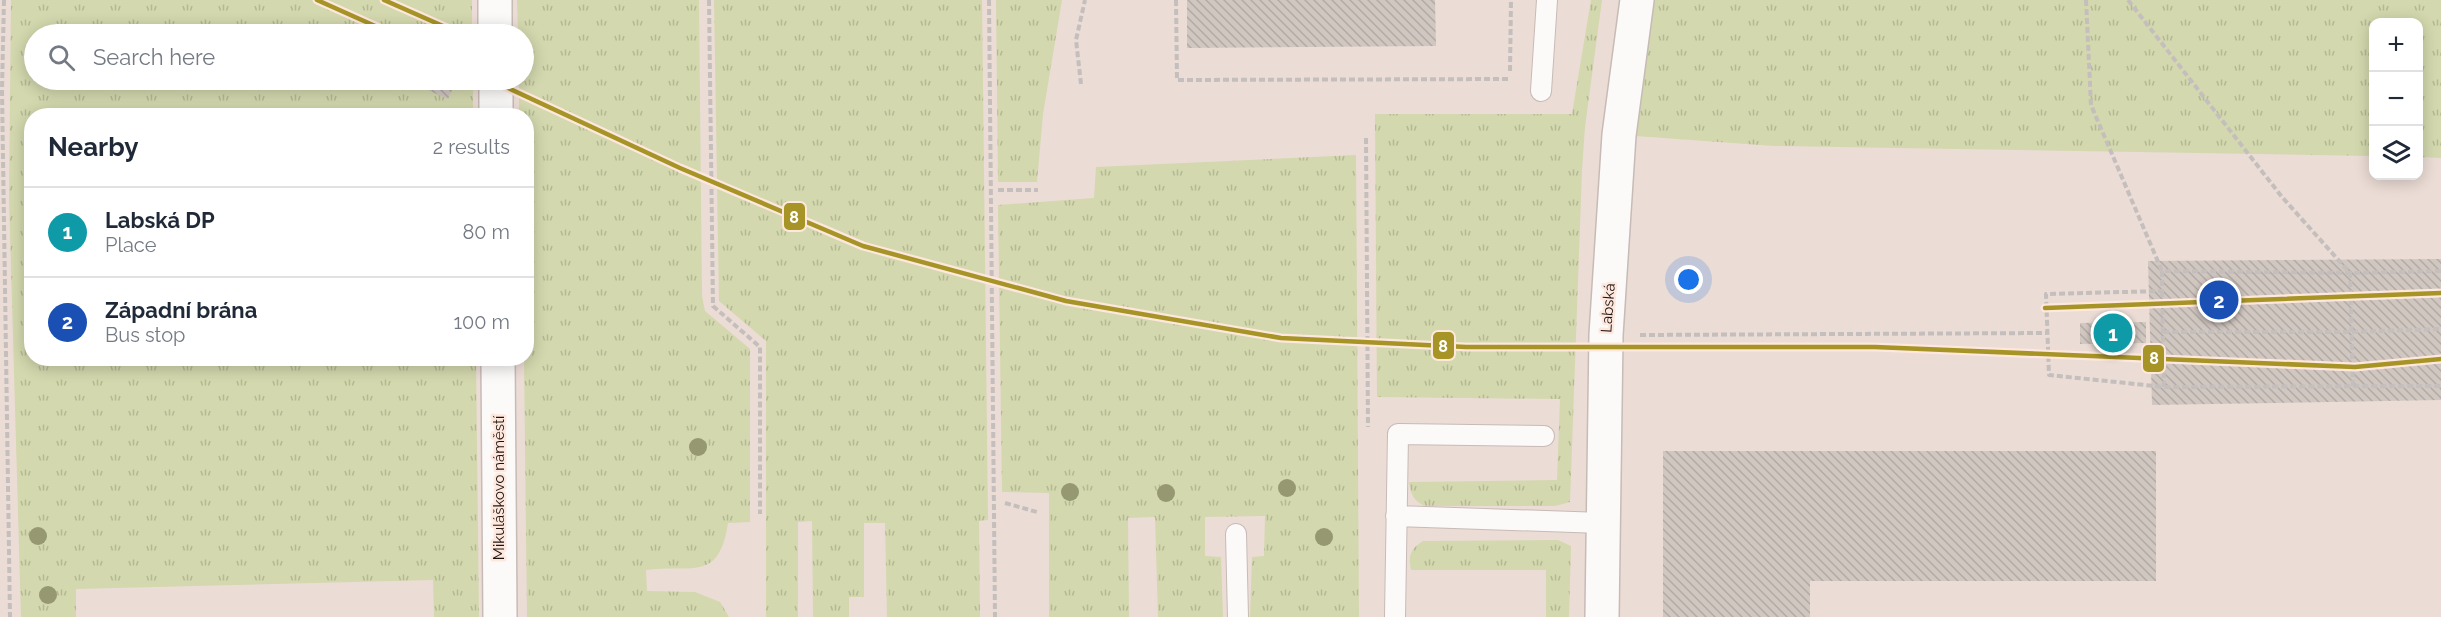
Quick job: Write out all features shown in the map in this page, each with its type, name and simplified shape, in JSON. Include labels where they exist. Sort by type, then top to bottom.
[{"type":"street","points":[[495,0],[495,24]]},
{"type":"street","name":"Labská","points":[[1602,617],[1606,336],[1619,135],[1637,0]]},
{"type":"street","points":[[496,90],[496,108]]},
{"type":"street","name":"Mikuláškovo náměstí","points":[[498,366],[500,617]]},
{"type":"lane","points":[[1541,91],[1547,0]]},
{"type":"lane","points":[[1395,617],[1398,434],[1544,436]]},
{"type":"lane","points":[[1396,516],[1602,523]]},
{"type":"lane","points":[[1236,534],[1238,617]]},
{"type":"path","points":[[4,0],[1,91],[2,220],[10,617]]},
{"type":"path","points":[[709,0],[712,306],[760,346],[760,514]]},
{"type":"path","points":[[989,0],[995,617]]},
{"type":"path","points":[[1081,84],[1076,40],[1085,0]]},
{"type":"path","points":[[1176,0],[1177,80],[1510,79]]},
{"type":"path","points":[[2086,0],[2091,105],[2162,271],[2164,387]]},
{"type":"path","points":[[2128,0],[2282,197],[2350,273],[2353,387]]},
{"type":"path","points":[[1366,138],[1368,430]]},
{"type":"path","points":[[998,190],[1038,190]]},
{"type":"path","points":[[2162,271],[2350,273],[2441,271]]},
{"type":"path","points":[[2162,291],[2046,294],[2049,375],[2164,387],[2441,386]]},
{"type":"path","points":[[2163,332],[2351,332],[2441,329]]},
{"type":"path","points":[[1606,336],[2048,333]]},
{"type":"path","points":[[1005,503],[1037,512]]},
{"type":"green space","points":[[11,0],[472,0],[472,24],[24,24],[24,90],[473,90],[473,108],[24,108],[24,366],[476,366],[479,617],[434,617],[433,580],[76,589],[76,617],[21,617],[9,197]]},
{"type":"green space","points":[[517,0],[699,0],[702,296],[705,311],[750,349],[750,522],[728,523],[724,542],[718,555],[710,563],[701,567],[646,570],[647,591],[695,592],[720,602],[729,617],[527,617],[524,366],[534,366],[534,108],[519,108],[519,90],[534,90],[534,24],[518,24]]},
{"type":"green space","points":[[714,0],[982,0],[988,520],[979,521],[980,617],[887,617],[885,523],[864,523],[864,597],[849,597],[849,617],[813,617],[812,521],[798,522],[798,617],[766,617],[766,341],[719,301]]},
{"type":"green space","points":[[996,0],[1062,0],[1043,114],[1037,182],[998,182]]},
{"type":"green space","points":[[1591,0],[1602,0],[1585,127],[1582,170],[1570,502],[1555,506],[1425,506],[1413,497],[1409,482],[1557,480],[1560,399],[1377,397],[1375,114],[1572,114]]},
{"type":"green space","points":[[1653,0],[2441,0],[2441,158],[2423,157],[2423,18],[2369,18],[2369,156],[1774,146],[1636,136]]},
{"type":"green space","points":[[1356,155],[1359,617],[1250,617],[1252,557],[1264,556],[1265,516],[1205,517],[1205,556],[1221,557],[1223,617],[1158,617],[1155,517],[1128,518],[1129,617],[1049,617],[1049,493],[1002,492],[998,205],[1094,198],[1096,167]]},
{"type":"green space","points":[[1558,540],[1571,546],[1569,617],[1546,617],[1546,570],[1411,570],[1411,553],[1423,541]]},
{"type":"building","points":[[1187,0],[1435,0],[1436,46],[1187,48]]},
{"type":"building","points":[[427,90],[452,90],[448,99]]},
{"type":"building","points":[[2441,259],[2441,400],[2152,405],[2148,261]]},
{"type":"building","points":[[2146,322],[2146,343],[2080,344],[2080,323]]},
{"type":"building","points":[[1663,451],[2156,451],[2156,581],[1810,581],[1810,617],[1663,617]]},
{"type":"transit line","name":"8","points":[[317,0],[371,24]]},
{"type":"transit line","name":"8","points":[[384,0],[438,24]]},
{"type":"transit line","name":"8","points":[[512,90],[680,168],[863,246],[1066,301],[1281,338],[1466,347],[1875,347],[2355,367],[2441,359]]},
{"type":"transit line","name":"8","points":[[2045,308],[2441,293]]},
{"type":"place","name":"Západní brána","points":[[2219,300]]},
{"type":"place","name":"Labská DP","points":[[2113,333]]}]
